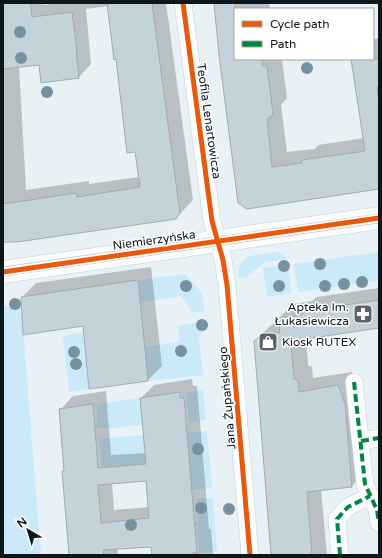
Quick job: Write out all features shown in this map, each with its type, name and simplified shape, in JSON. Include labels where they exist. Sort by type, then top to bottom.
[{"type":"street","name":"Teofila Lenartowicza","points":[[183,3],[212,221],[218,241]]},
{"type":"street","name":"Niemierzyńska","points":[[3,272],[379,218]]},
{"type":"street","name":"Jana Żupańskiego","points":[[218,241],[227,286],[250,555]]},
{"type":"street","points":[[354,382],[365,484],[377,510],[379,523]]},
{"type":"street","points":[[361,441],[379,438]]},
{"type":"street","points":[[340,555],[337,520],[348,507],[370,496]]},
{"type":"shaded area","points":[[279,252],[287,259],[265,262],[245,278],[238,278],[240,264],[247,258],[251,256]]},
{"type":"shaded area","points":[[379,252],[379,281],[298,292],[294,264]]},
{"type":"shaded area","points":[[288,265],[291,293],[267,297],[263,268]]},
{"type":"shaded area","points":[[185,274],[201,292],[205,311],[192,312],[181,296],[140,302],[138,280]]},
{"type":"shaded area","points":[[21,305],[41,555],[3,555],[3,307]]},
{"type":"shaded area","points":[[205,322],[199,338],[203,375],[148,381],[145,347],[179,342],[178,326]]},
{"type":"shaded area","points":[[83,332],[89,389],[69,392],[63,336]]},
{"type":"shaded area","points":[[203,390],[206,420],[189,422],[186,392]]},
{"type":"shaded area","points":[[140,398],[142,425],[97,428],[97,404]]},
{"type":"shaded area","points":[[207,431],[212,488],[187,490],[187,482],[191,481],[190,467],[186,467],[184,454],[189,453],[188,440],[183,441],[183,433]]},
{"type":"shaded area","points":[[143,435],[146,464],[102,468],[99,439]]},
{"type":"shaded area","points":[[213,498],[217,551],[199,553],[197,526],[190,526],[190,523],[198,522],[196,499]]},
{"type":"building","points":[[3,3],[30,3],[32,17],[72,12],[79,78],[41,83],[39,65],[3,69]]},
{"type":"building","points":[[107,3],[152,3],[180,213],[176,219],[17,242],[3,242],[3,204],[76,193],[77,197],[140,187],[135,152],[127,153],[116,59],[114,60]]},
{"type":"building","points":[[214,3],[235,3],[234,60],[261,60],[263,66],[267,66],[273,115],[267,119],[272,167],[302,163],[302,160],[365,151],[351,60],[379,59],[379,87],[377,87],[379,105],[379,189],[247,209],[238,203],[219,55]]},
{"type":"building","points":[[138,280],[148,381],[89,389],[83,326],[23,335],[21,297]]},
{"type":"building","points":[[379,300],[379,328],[299,340],[300,342],[291,343],[294,379],[298,381],[299,392],[338,385],[345,404],[352,487],[307,492],[312,555],[271,555],[254,341],[260,336],[280,332],[278,318],[302,315],[302,311]]},
{"type":"building","points":[[180,392],[180,398],[184,398],[197,553],[193,553],[193,555],[152,555],[151,547],[103,550],[104,555],[69,555],[62,471],[64,471],[59,409],[93,404],[98,468],[146,464],[140,398]],"holes":[[[146,481],[149,518],[101,523],[98,485]]]},
{"type":"tram line","points":[[3,267],[379,214]]},
{"type":"tram line","points":[[3,276],[379,223]]},
{"type":"marked path","points":[[354,382],[365,484],[377,510],[379,523]]},
{"type":"marked path","points":[[361,441],[379,438]]},
{"type":"marked path","points":[[340,555],[337,519],[348,507],[370,496]]},
{"type":"cycle path","points":[[183,3],[212,221],[223,260],[227,285],[250,555]]},
{"type":"cycle path","points":[[3,272],[379,218]]},
{"type":"place","name":"Apteka Im. Łukasiewicza","points":[[363,314]]},
{"type":"place","name":"Kiosk RUTEX","points":[[268,342]]}]
